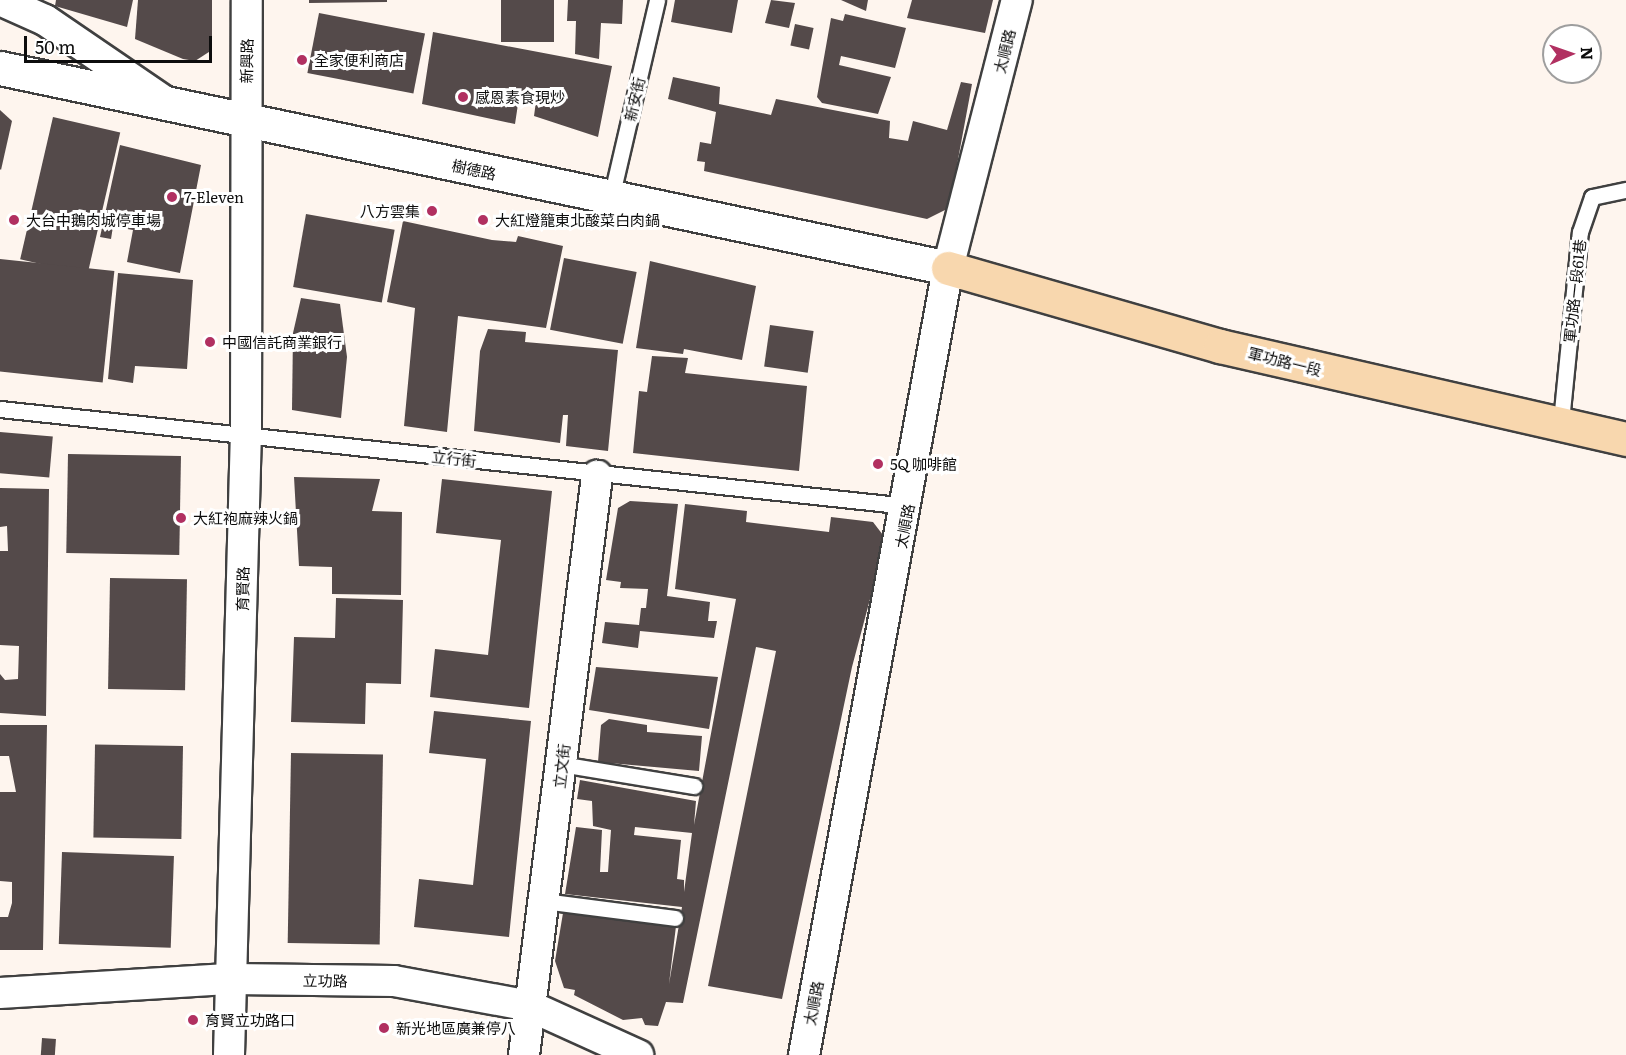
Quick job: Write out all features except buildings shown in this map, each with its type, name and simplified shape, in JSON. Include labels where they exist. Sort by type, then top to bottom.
[{"type":"main road","name":"軍功路一段","points":[[948,268],[1220,346],[1561,421],[1626,439]]},
{"type":"street","points":[[0,0],[43,9],[170,106]]},
{"type":"street","name":"新興路","points":[[245,122],[247,0]]},
{"type":"street","name":"太順路","points":[[804,1055],[907,506],[948,268],[1017,0]]},
{"type":"street","name":"樹德路","points":[[0,68],[245,122],[948,268]]},
{"type":"street","name":"育賢路","points":[[229,1055],[246,431],[245,122]]},
{"type":"street","name":"立文街","points":[[524,1055],[597,476]]},
{"type":"street","name":"立功路","points":[[0,993],[232,979],[394,981],[530,1006],[638,1055]]},
{"type":"lane","name":"新安街","points":[[611,198],[657,0]]},
{"type":"lane","name":"軍功路一段61巷","points":[[1561,421],[1580,232],[1592,197],[1626,190]]},
{"type":"lane","name":"立行街","points":[[0,409],[246,431],[597,476],[907,506]]},
{"type":"lane","points":[[561,764],[694,786]]},
{"type":"lane","points":[[543,900],[675,918]]},
{"type":"place","name":"全家便利商店","points":[[302,60]]},
{"type":"place","name":"感恩素食現炒","points":[[463,97]]},
{"type":"place","name":"7-Eleven","points":[[172,197]]},
{"type":"place","name":"八方雲集","points":[[432,211]]},
{"type":"place","name":"大台中鵝肉城停車場","points":[[14,220]]},
{"type":"place","name":"大紅燈籠東北酸菜白肉鍋","points":[[483,220]]},
{"type":"place","name":"中國信託商業銀行","points":[[210,342]]},
{"type":"place","name":"5Q 咖啡館","points":[[878,464]]},
{"type":"place","name":"大紅袍麻辣火鍋","points":[[181,518]]},
{"type":"place","name":"育賢立功路口","points":[[193,1020]]},
{"type":"place","name":"新光地區廣兼停八","points":[[384,1028]]}]
